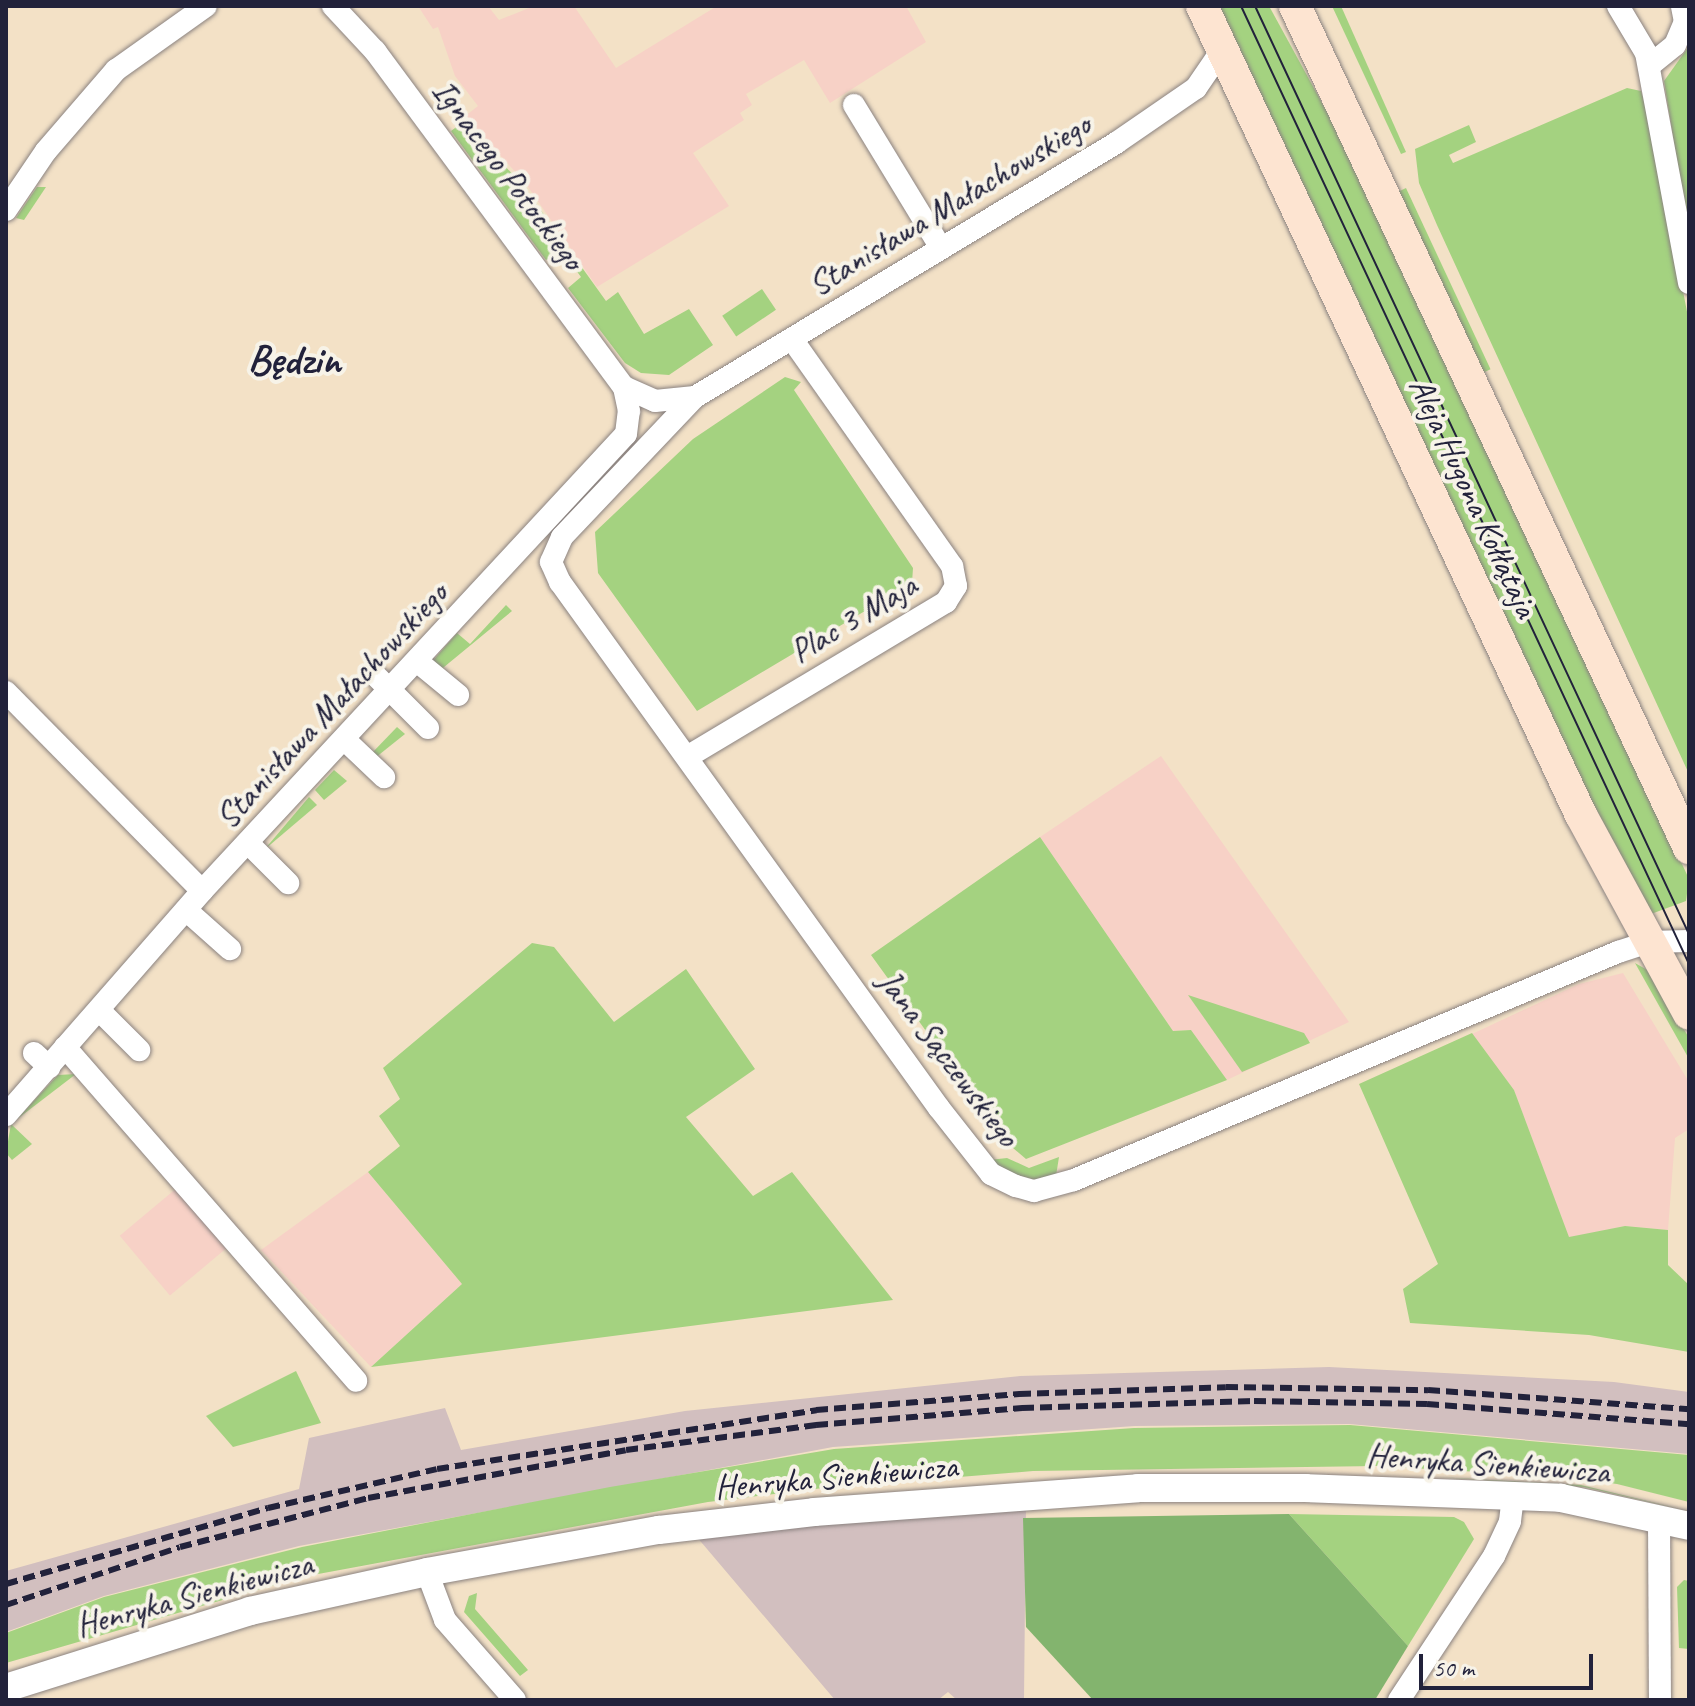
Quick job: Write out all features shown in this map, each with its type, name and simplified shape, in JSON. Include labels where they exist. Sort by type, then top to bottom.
[{"type":"main road","name":"Aleja Hugona Kołłątaja","points":[[1202,6],[1581,815],[1689,1014]]},
{"type":"main road","name":"Aleja Hugona Kołłątaja","points":[[1295,6],[1689,848]]},
{"type":"street","points":[[10,196],[116,70],[206,6]]},
{"type":"street","name":"Ignacego Potockiego","points":[[333,6],[375,51],[624,387]]},
{"type":"street","points":[[1618,6],[1649,66],[1689,283]]},
{"type":"street","points":[[1649,66],[1675,45],[1685,22],[1682,6]]},
{"type":"street","name":"Stanisława Małachowskiego","points":[[551,562],[562,537],[695,397],[1116,143],[1196,88],[1222,50]]},
{"type":"street","points":[[854,105],[941,248]]},
{"type":"street","name":"Plac 3 Maja","points":[[687,757],[946,602],[956,586],[952,566],[792,339]]},
{"type":"street","name":"Stanisława Małachowskiego","points":[[624,387],[655,401],[695,397]]},
{"type":"street","name":"Stanisława Małachowskiego","points":[[6,1115],[41,1060],[65,1047],[99,1010],[248,843],[279,796],[345,740],[382,683],[418,662],[435,633],[521,550],[626,434],[629,411],[624,387]]},
{"type":"street","points":[[521,550],[538,552],[551,562]]},
{"type":"street","name":"Jana Sączewskiego","points":[[551,562],[560,582],[979,1161],[991,1174],[1034,1191],[1074,1180],[1648,942]]},
{"type":"street","points":[[418,662],[458,695]]},
{"type":"street","points":[[382,683],[428,728]]},
{"type":"street","points":[[6,692],[202,891]]},
{"type":"street","points":[[345,740],[384,777]]},
{"type":"street","points":[[248,843],[288,883]]},
{"type":"street","points":[[186,910],[230,949]]},
{"type":"street","points":[[1648,942],[1689,941]]},
{"type":"street","points":[[99,1010],[139,1050]]},
{"type":"street","points":[[65,1047],[356,1381]]},
{"type":"street","name":"Henryka Sienkiewicza","points":[[6,1688],[250,1611],[427,1572],[664,1529],[1138,1488],[1305,1488],[1513,1495],[1609,1506],[1689,1526]]},
{"type":"street","points":[[1399,1700],[1494,1556],[1510,1521],[1513,1495]]},
{"type":"street","points":[[1659,1518],[1660,1700]]},
{"type":"street","points":[[427,1572],[445,1620],[515,1700]]},
{"type":"shaded area","points":[[418,6],[488,6],[499,20],[534,6],[574,6],[616,68],[717,6],[906,6],[926,42],[830,103],[804,60],[746,94],[752,105],[740,113],[744,120],[693,153],[729,206],[597,287],[524,181],[464,117],[478,106],[455,76],[438,27],[433,29]]},
{"type":"shaded area","points":[[1161,756],[1349,1022],[1227,1080],[1191,1030],[1173,1031],[1040,837]]},
{"type":"shaded area","points":[[1623,973],[1689,1082],[1689,1129],[1675,1138],[1668,1230],[1625,1226],[1569,1238],[1514,1090],[1472,1034],[1579,984]]},
{"type":"shaded area","points":[[368,1172],[462,1284],[371,1367],[261,1250]]},
{"type":"shaded area","points":[[178,1187],[228,1247],[170,1296],[120,1236]]},
{"type":"shaded area","points":[[1329,1367],[1614,1382],[1689,1392],[1689,1454],[1349,1424],[1135,1426],[833,1447],[299,1546],[104,1596],[6,1632],[6,1571],[299,1489],[309,1438],[445,1408],[461,1450],[685,1411],[1020,1376]]},
{"type":"shaded area","points":[[1026,1505],[1024,1700],[957,1700],[948,1692],[938,1700],[835,1700],[696,1536]]},
{"type":"green space","points":[[1217,6],[1269,6],[1350,154],[1689,879],[1686,901],[1651,914],[1627,877]]},
{"type":"green space","points":[[1332,6],[1341,6],[1406,152],[1401,154]]},
{"type":"green space","points":[[1689,46],[1689,235],[1664,81]]},
{"type":"green space","points":[[1627,88],[1641,91],[1650,121],[1689,322],[1689,774],[1437,225],[1419,183],[1415,149],[1469,125],[1476,142],[1449,155],[1453,163]]},
{"type":"green space","points":[[463,122],[522,184],[606,301],[618,292],[644,334],[689,309],[713,345],[669,375],[641,373],[625,363],[568,288],[581,277],[564,254],[546,260],[451,131]]},
{"type":"green space","points":[[37,187],[46,187],[24,220],[16,218]]},
{"type":"green space","points":[[1406,188],[1491,369],[1478,375],[1393,194]]},
{"type":"green space","points":[[762,289],[776,310],[736,337],[722,316]]},
{"type":"green space","points":[[785,377],[801,382],[794,390],[913,568],[912,583],[697,711],[598,573],[595,532],[693,439]]},
{"type":"green space","points":[[506,605],[512,611],[438,672],[430,664],[457,633],[470,644]]},
{"type":"green space","points":[[397,727],[405,734],[375,758],[371,754]]},
{"type":"green space","points":[[334,770],[347,781],[324,800],[315,790]]},
{"type":"green space","points":[[309,797],[317,805],[264,850]]},
{"type":"green space","points":[[1040,837],[1173,1031],[1191,1030],[1227,1080],[1026,1159],[1007,1143],[871,955]]},
{"type":"green space","points":[[532,943],[554,947],[614,1022],[686,969],[755,1069],[686,1117],[753,1196],[792,1172],[893,1300],[371,1367],[462,1284],[368,1172],[400,1146],[379,1116],[400,1099],[383,1068]]},
{"type":"green space","points":[[1635,963],[1649,971],[1689,1038],[1689,1059]]},
{"type":"green space","points":[[1188,995],[1304,1033],[1310,1043],[1242,1072]]},
{"type":"green space","points":[[1472,1033],[1514,1090],[1569,1237],[1625,1226],[1668,1230],[1668,1265],[1689,1285],[1689,1352],[1589,1335],[1410,1323],[1403,1289],[1438,1264],[1359,1084]]},
{"type":"green space","points":[[76,1074],[16,1120],[58,1075]]},
{"type":"green space","points":[[11,1124],[32,1144],[12,1160],[6,1153]]},
{"type":"green space","points":[[1059,1157],[1056,1176],[1036,1180],[1006,1172],[989,1160],[1007,1158],[1029,1168]]},
{"type":"green space","points":[[296,1371],[321,1423],[233,1447],[206,1416]]},
{"type":"green space","points":[[1350,1425],[1689,1455],[1689,1502],[1617,1484],[1564,1477],[1377,1466],[1033,1471],[823,1488],[708,1502],[302,1577],[6,1663],[6,1633],[104,1597],[302,1547],[610,1487],[834,1449],[1134,1428]]},
{"type":"green space","points":[[1438,1477],[1581,1485],[1689,1511],[1584,1487]]},
{"type":"green space","points":[[1289,1514],[1454,1517],[1464,1522],[1474,1539],[1408,1646]]},
{"type":"green space","points":[[1289,1514],[1408,1646],[1375,1700],[1093,1700],[1026,1627],[1023,1518]]},
{"type":"green space","points":[[1684,1580],[1689,1581],[1689,1649],[1679,1648],[1677,1587]]},
{"type":"green space","points":[[477,1593],[475,1609],[528,1670],[520,1676],[464,1612],[469,1596]]},
{"type":"tram line","points":[[1241,6],[1689,964]]},
{"type":"tram line","points":[[1255,6],[1689,934]]},
{"type":"railway","points":[[6,1584],[268,1508],[437,1469],[816,1410],[1019,1394],[1226,1387],[1428,1390],[1689,1409]]},
{"type":"railway","points":[[6,1605],[180,1547],[368,1498],[626,1450],[816,1425],[1022,1408],[1254,1401],[1427,1404],[1689,1424]]},
{"type":"district","name":"Będzin","points":[[294,360]]}]
